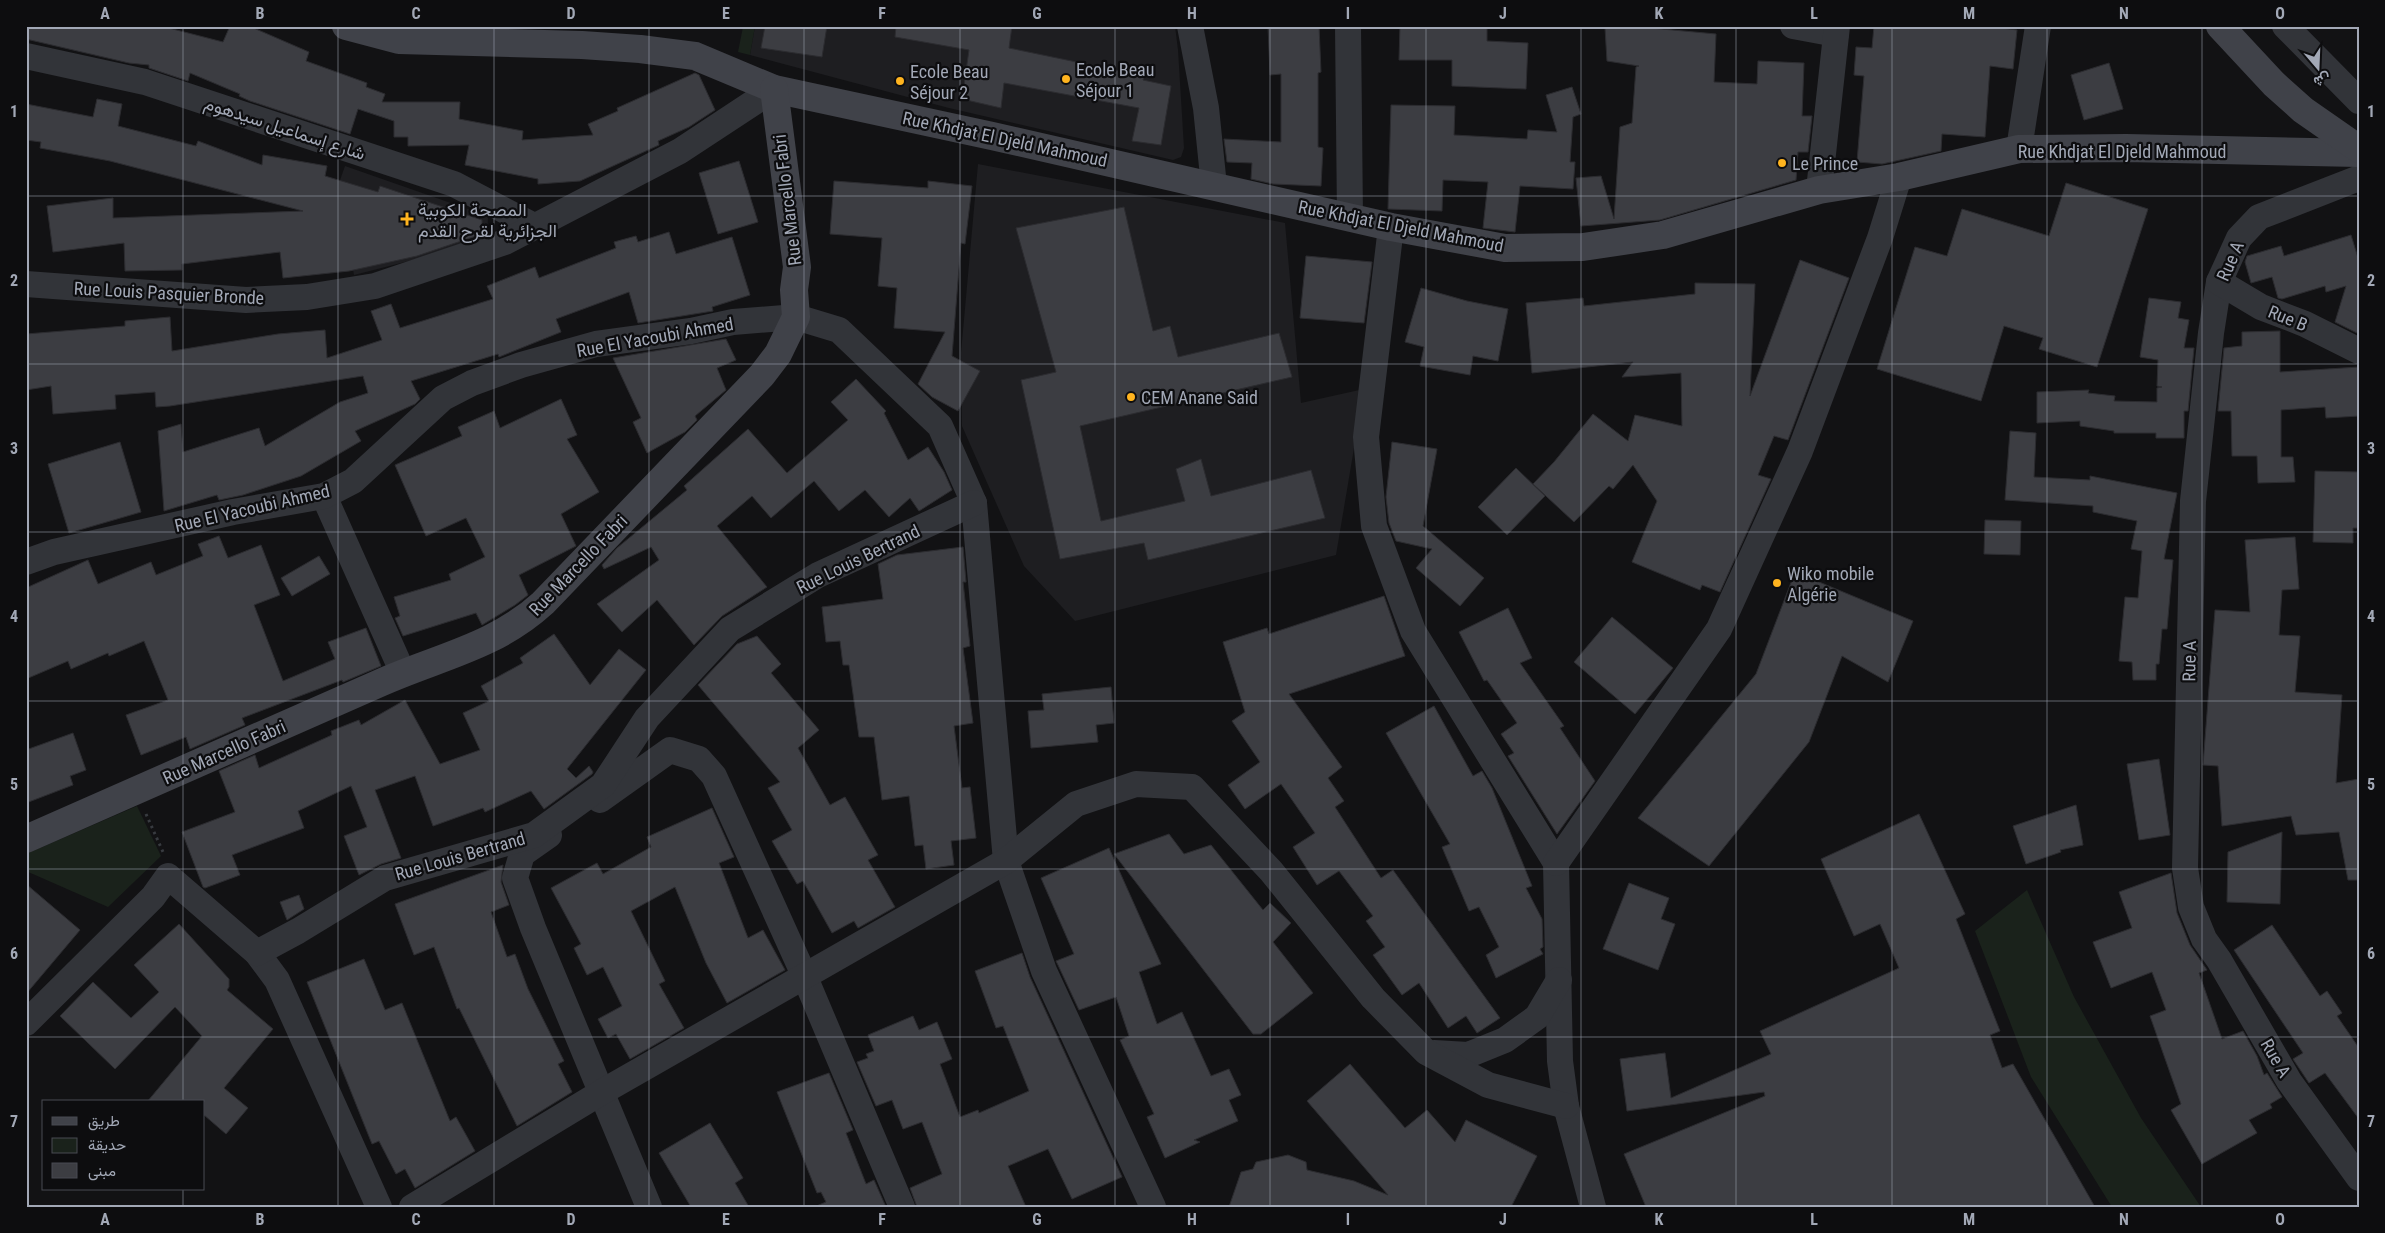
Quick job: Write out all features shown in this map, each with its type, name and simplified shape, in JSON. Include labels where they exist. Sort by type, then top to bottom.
[{"type":"street","name":"Rue Khdjat El Djeld Mahmoud","points":[[346,26],[399,40],[640,48],[695,56],[774,89],[983,134],[1391,227],[1505,248],[1583,247],[1663,235],[1819,190],[1899,177],[2019,149],[2126,148],[2359,151]]},
{"type":"street","points":[[1190,26],[1206,108],[1214,186]]},
{"type":"street","points":[[1348,26],[1350,218]]},
{"type":"street","points":[[1793,26],[1836,30],[1819,190]]},
{"type":"street","points":[[2019,149],[2038,26]]},
{"type":"street","points":[[2220,26],[2274,84],[2304,110],[2359,151]]},
{"type":"street","points":[[2285,26],[2359,101]]},
{"type":"street","name":"شارع إسماعيل سيدهوم","points":[[26,56],[145,82],[454,184],[534,226]]},
{"type":"street","name":"Rue Louis Pasquier Bronde","points":[[26,284],[246,300],[307,297],[375,286],[505,242],[680,151],[774,89]]},
{"type":"street","name":"Rue Marcello Fabri","points":[[26,840],[403,673],[497,637],[532,613],[762,375],[778,354],[796,317],[794,290],[797,267],[796,245],[774,89]]},
{"type":"street","points":[[1556,863],[1719,629],[1800,451],[1880,238],[1899,177]]},
{"type":"street","name":"Rue A","points":[[2359,178],[2259,218],[2238,238],[2219,282],[2211,333],[2193,501],[2185,868],[2191,907],[2204,939],[2219,960],[2289,1081],[2359,1178]]},
{"type":"street","points":[[1391,227],[1366,437],[1374,526],[1413,631],[1556,863],[1560,1061],[1566,1106],[1592,1207]]},
{"type":"street","name":"Rue B","points":[[2219,282],[2261,307],[2305,324],[2359,351]]},
{"type":"street","points":[[796,317],[839,330],[940,426],[974,504],[1006,861],[1044,972],[1153,1207]]},
{"type":"street","name":"Rue El Yacoubi Ahmed","points":[[26,562],[54,552],[233,512],[324,496],[353,481],[444,398],[472,383],[521,365],[596,344],[691,331],[733,322],[796,317]]},
{"type":"street","points":[[324,496],[403,673]]},
{"type":"street","name":"Rue Louis Bertrand","points":[[257,953],[298,931],[385,878],[534,835],[602,785],[646,718],[730,629],[818,575],[974,504]]},
{"type":"street","points":[[649,1207],[514,878],[522,854],[670,750],[699,759],[714,776],[804,975],[902,1207]]},
{"type":"street","points":[[412,1207],[602,1092],[1006,861],[1076,804],[1136,784],[1192,787],[1272,870],[1373,998],[1426,1052],[1488,1085],[1566,1106]]},
{"type":"street","points":[[26,1023],[153,897],[168,876],[257,953],[277,980],[379,1207]]},
{"type":"street","points":[[1426,1052],[1468,1055],[1505,1040],[1537,1017],[1559,979]]},
{"type":"path","points":[[135,791],[163,851],[168,876]]},
{"type":"shaded area","name":"Ecole Beau Séjour 1","points":[[755,26],[1175,26],[1184,148],[1181,157],[1173,160],[949,108],[750,55]]},
{"type":"shaded area","name":"CEM Anane Said","points":[[978,164],[1285,223],[1301,403],[1364,389],[1336,555],[1075,621],[1024,566],[962,426],[961,353]]},
{"type":"shaded area","name":"المصحة الكوبية الجزائرية لقرح القدم","points":[[345,166],[488,216],[487,241],[354,275],[347,236],[325,223]]},
{"type":"green space","points":[[738,26],[755,26],[750,55],[738,52],[743,27]]},
{"type":"green space","points":[[137,806],[161,856],[108,907],[26,871],[26,854]]},
{"type":"green space","points":[[2027,890],[2074,997],[2141,1118],[2201,1207],[2112,1207],[2031,1077],[1975,931]]},
{"type":"building","points":[[26,26],[161,26],[223,42],[230,26],[249,26],[309,52],[306,61],[367,83],[366,87],[385,94],[382,102],[460,102],[459,119],[523,131],[522,140],[593,135],[588,124],[618,111],[617,108],[695,73],[699,75],[715,110],[689,127],[658,141],[659,145],[580,181],[538,184],[538,179],[465,165],[469,145],[408,146],[408,137],[394,137],[394,121],[358,109],[350,134],[250,101],[239,96],[240,94],[190,73],[188,81],[149,68],[149,65],[129,63],[26,39]]},
{"type":"building","points":[[765,26],[827,26],[822,57],[761,48]]},
{"type":"building","points":[[896,26],[1012,26],[1009,48],[1144,76],[1143,80],[1171,86],[1161,145],[1132,141],[1139,108],[1004,83],[1001,108],[962,99],[969,50],[895,37]]},
{"type":"building","points":[[1268,26],[1319,26],[1321,72],[1318,73],[1318,147],[1323,148],[1321,186],[1273,184],[1251,179],[1252,163],[1227,162],[1224,139],[1281,142],[1281,74],[1270,75]]},
{"type":"building","points":[[1400,26],[1487,26],[1487,41],[1528,43],[1526,89],[1452,86],[1452,60],[1399,60]]},
{"type":"building","points":[[1874,26],[1986,26],[2017,30],[2013,69],[1990,66],[1985,137],[1942,134],[1941,151],[1882,164],[1857,162],[1864,76],[1854,75],[1856,47],[1872,48]]},
{"type":"building","points":[[1640,27],[1716,34],[1714,82],[1757,84],[1758,61],[1804,63],[1802,116],[1812,116],[1808,152],[1798,152],[1796,180],[1660,220],[1581,226],[1576,178],[1601,176],[1614,219],[1620,127],[1632,123],[1636,67],[1639,66],[1607,61],[1605,28]]},
{"type":"building","points":[[2109,63],[2123,109],[2084,120],[2071,75]]},
{"type":"building","points":[[1572,87],[1581,114],[1573,117],[1570,162],[1575,162],[1573,189],[1520,186],[1515,232],[1483,228],[1488,182],[1443,180],[1442,211],[1388,209],[1391,105],[1455,106],[1454,135],[1527,139],[1528,130],[1557,132],[1546,95]]},
{"type":"building","points":[[97,99],[122,104],[118,126],[196,146],[198,141],[262,165],[263,155],[327,166],[325,176],[378,192],[380,186],[482,220],[482,234],[417,256],[349,271],[283,278],[280,252],[182,264],[182,270],[125,271],[124,243],[53,252],[47,206],[113,198],[113,218],[303,211],[110,161],[40,148],[41,142],[26,140],[26,104],[93,117]]},
{"type":"building","points":[[739,161],[758,222],[718,234],[699,173]]},
{"type":"building","points":[[834,181],[928,188],[928,181],[972,186],[965,244],[961,243],[952,356],[980,371],[958,411],[932,397],[918,384],[945,332],[894,328],[897,288],[878,286],[882,238],[830,234]]},
{"type":"building","points":[[2066,183],[2148,209],[2097,367],[2039,349],[2043,338],[2004,326],[1981,401],[1877,369],[1915,247],[1947,256],[1962,209],[2049,236]]},
{"type":"building","points":[[1124,207],[1153,331],[1170,326],[1178,357],[1279,333],[1292,377],[1080,426],[1101,521],[1185,501],[1176,469],[1201,459],[1211,496],[1311,470],[1325,518],[1148,560],[1144,543],[1060,559],[1021,380],[1056,372],[1016,228]]},
{"type":"building","points":[[669,232],[676,254],[732,237],[750,295],[712,307],[713,311],[638,323],[629,292],[556,319],[561,332],[499,357],[498,354],[411,381],[420,399],[415,404],[355,431],[361,441],[301,476],[243,495],[219,500],[217,495],[164,511],[158,431],[181,424],[183,452],[259,428],[265,446],[340,402],[368,393],[363,376],[170,406],[156,407],[155,392],[115,395],[116,409],[53,414],[51,386],[26,390],[26,334],[125,326],[125,321],[170,317],[172,351],[278,334],[325,330],[327,358],[382,340],[371,311],[391,304],[400,328],[493,299],[487,286],[535,267],[539,278],[616,248],[614,242],[636,236],[638,242]]},
{"type":"building","points":[[2351,235],[2359,261],[2359,334],[2335,322],[2346,286],[2326,292],[2325,286],[2282,299],[2278,298],[2272,277],[2251,283],[2245,262],[2247,256],[2281,246],[2284,256]]},
{"type":"building","points":[[1306,256],[1372,262],[1364,323],[1300,318]]},
{"type":"building","points":[[1800,260],[1849,278],[1788,440],[1774,436],[1758,475],[1771,479],[1720,592],[1702,585],[1700,590],[1632,562],[1657,501],[1633,465],[1613,489],[1609,486],[1574,522],[1533,484],[1554,462],[1593,414],[1628,441],[1635,415],[1682,426],[1681,373],[1622,377],[1633,362],[1532,373],[1526,303],[1583,298],[1584,306],[1695,294],[1695,283],[1755,284],[1750,396]]},
{"type":"building","points":[[1421,288],[1467,301],[1508,309],[1498,361],[1473,356],[1470,375],[1420,366],[1424,347],[1405,342]]},
{"type":"building","points":[[2149,298],[2181,302],[2178,318],[2189,320],[2184,348],[2194,348],[2188,411],[2184,411],[2184,438],[2156,438],[2156,433],[2114,433],[2114,431],[2080,426],[2080,421],[2037,423],[2037,392],[2089,390],[2088,393],[2115,396],[2114,401],[2157,402],[2157,388],[2162,387],[2157,386],[2158,360],[2140,357]]},
{"type":"building","points":[[2280,331],[2280,372],[2359,367],[2359,416],[2326,418],[2325,407],[2281,410],[2281,457],[2293,457],[2295,482],[2258,483],[2257,456],[2232,456],[2231,411],[2218,411],[2224,348],[2242,346],[2242,332]]},
{"type":"building","points":[[726,339],[736,360],[717,368],[726,390],[695,416],[697,420],[685,432],[647,453],[633,422],[641,418],[613,358]]},
{"type":"building","points":[[856,379],[886,411],[884,413],[908,460],[928,447],[944,472],[952,490],[919,511],[910,498],[889,517],[865,490],[839,511],[814,481],[771,518],[752,496],[717,526],[767,587],[722,616],[694,645],[657,600],[622,632],[597,604],[659,560],[651,547],[604,569],[602,565],[617,548],[687,490],[684,486],[748,429],[787,473],[848,420],[831,402]]},
{"type":"building","points":[[561,399],[577,435],[567,439],[599,492],[561,514],[576,546],[519,575],[528,595],[482,625],[476,613],[403,636],[395,618],[400,616],[394,597],[451,580],[449,574],[485,557],[466,518],[426,536],[395,465],[462,436],[458,427],[494,411],[500,428]]},
{"type":"building","points":[[2010,431],[2036,433],[2034,477],[2090,480],[2090,476],[2177,493],[2164,559],[2173,560],[2167,629],[2162,629],[2159,664],[2156,664],[2156,680],[2133,680],[2132,662],[2119,661],[2125,597],[2138,598],[2142,551],[2131,549],[2137,521],[2093,512],[2093,506],[2005,500]]},
{"type":"building","points":[[120,442],[141,512],[69,533],[48,464]]},
{"type":"building","points":[[1392,442],[1437,449],[1423,526],[1484,578],[1460,606],[1416,568],[1432,549],[1396,541],[1389,523],[1386,497]]},
{"type":"building","points":[[1516,468],[1545,496],[1507,535],[1478,507]]},
{"type":"building","points":[[2315,471],[2359,472],[2359,528],[2353,528],[2353,543],[2313,542]]},
{"type":"building","points":[[1985,520],[2021,521],[2020,555],[1984,554]]},
{"type":"building","points":[[219,536],[228,558],[261,545],[280,595],[254,605],[283,681],[335,659],[328,642],[366,628],[381,666],[343,682],[342,680],[242,718],[245,725],[190,749],[186,737],[141,755],[126,715],[168,700],[144,641],[109,656],[108,653],[71,669],[68,661],[26,679],[26,588],[88,560],[98,584],[151,562],[156,575],[203,556],[198,544]]},
{"type":"building","points":[[2295,537],[2299,589],[2282,590],[2279,635],[2300,636],[2295,692],[2342,695],[2336,783],[2359,779],[2359,880],[2348,880],[2339,832],[2296,835],[2291,816],[2222,826],[2218,766],[2203,765],[2215,610],[2250,612],[2245,540]]},
{"type":"building","points":[[963,547],[966,582],[963,582],[970,646],[963,648],[973,723],[954,726],[962,788],[970,787],[976,838],[951,841],[954,865],[926,869],[923,845],[915,846],[909,796],[882,800],[874,737],[859,737],[849,665],[843,665],[840,641],[826,642],[822,607],[883,599],[878,564],[897,555]]},
{"type":"building","points":[[319,556],[330,574],[292,596],[281,578]]},
{"type":"building","points":[[1795,572],[1913,621],[1888,682],[1842,656],[1809,742],[1709,866],[1638,818],[1756,674]]},
{"type":"building","points":[[1384,596],[1405,656],[1289,694],[1342,767],[1328,778],[1344,801],[1335,807],[1381,878],[1393,870],[1500,1018],[1477,1033],[1466,1016],[1448,1028],[1419,983],[1402,995],[1373,955],[1385,947],[1366,921],[1373,916],[1339,871],[1317,885],[1293,847],[1315,833],[1281,784],[1245,809],[1228,785],[1260,762],[1232,721],[1245,712],[1223,642],[1267,628],[1269,634]]},
{"type":"building","points":[[1508,608],[1532,658],[1520,663],[1564,726],[1560,728],[1595,781],[1557,834],[1508,756],[1514,753],[1501,734],[1517,723],[1487,680],[1484,681],[1459,632]]},
{"type":"building","points":[[1612,617],[1673,668],[1635,714],[1574,662]]},
{"type":"building","points":[[554,634],[590,685],[619,649],[646,670],[567,769],[576,778],[589,766],[593,772],[592,774],[544,809],[531,791],[485,812],[483,808],[433,826],[415,776],[375,790],[401,858],[381,864],[359,875],[344,836],[367,827],[351,786],[298,811],[304,828],[232,855],[240,875],[205,888],[203,887],[182,832],[235,812],[219,771],[255,755],[259,768],[332,735],[331,731],[359,720],[361,725],[405,700],[440,764],[480,750],[463,713],[489,701],[481,686],[523,663],[520,658]]},
{"type":"building","points":[[757,636],[781,664],[771,673],[819,730],[798,748],[830,805],[845,797],[878,855],[868,860],[895,907],[858,928],[854,921],[832,933],[803,881],[797,884],[772,841],[792,830],[768,788],[780,782],[698,685],[737,644]]},
{"type":"building","points":[[1111,687],[1114,723],[1096,725],[1098,742],[1031,748],[1028,711],[1044,710],[1042,694]]},
{"type":"building","points":[[1434,706],[1473,776],[1482,771],[1492,788],[1532,886],[1526,888],[1542,919],[1543,947],[1540,949],[1543,954],[1496,978],[1486,955],[1499,947],[1479,907],[1469,911],[1442,847],[1450,844],[1386,733]]},
{"type":"building","points":[[73,733],[86,770],[70,776],[73,785],[26,803],[26,750]]},
{"type":"building","points":[[2159,759],[2170,835],[2139,840],[2127,764]]},
{"type":"building","points":[[2076,805],[2083,845],[2060,850],[2061,852],[2026,864],[2013,826]]},
{"type":"building","points":[[712,808],[734,857],[719,863],[748,938],[763,930],[785,970],[727,1003],[706,963],[675,887],[631,911],[665,981],[659,984],[684,1028],[630,1059],[616,1034],[608,1038],[598,1019],[622,1006],[603,967],[587,975],[574,948],[581,944],[551,888],[597,863],[603,874],[651,847],[647,837]]},
{"type":"building","points":[[1919,814],[1965,914],[1956,919],[2000,1031],[1990,1035],[2002,1068],[2013,1064],[2095,1207],[1646,1207],[1624,1154],[1765,1096],[1764,1092],[1627,1111],[1620,1059],[1665,1053],[1671,1098],[1771,1054],[1760,1031],[1899,968],[1880,924],[1854,936],[1821,859]]},
{"type":"building","points":[[2282,832],[2280,904],[2227,902],[2228,852]]},
{"type":"building","points":[[1169,834],[1184,854],[1211,845],[1263,910],[1270,903],[1291,923],[1273,942],[1313,993],[1261,1034],[1253,1034],[1114,854]]},
{"type":"building","points":[[1109,848],[1161,964],[1139,972],[1157,1024],[1182,1012],[1211,1076],[1229,1069],[1241,1095],[1229,1100],[1238,1121],[1194,1140],[1200,1142],[1165,1158],[1147,1117],[1154,1114],[1120,1040],[1129,1036],[1116,997],[1079,1010],[1056,961],[1074,954],[1041,878]]},
{"type":"building","points":[[503,865],[501,882],[509,905],[491,912],[507,957],[515,954],[528,989],[564,1061],[558,1064],[572,1092],[517,1126],[459,1008],[457,1009],[434,947],[414,955],[395,904]]},
{"type":"building","points":[[2171,873],[2177,913],[2190,945],[2207,970],[2199,973],[2222,1039],[2243,1031],[2257,1056],[2264,1075],[2267,1073],[2282,1097],[2270,1104],[2272,1108],[2249,1120],[2257,1133],[2202,1164],[2171,1110],[2181,1104],[2150,1016],[2166,1010],[2152,972],[2111,988],[2093,942],[2132,928],[2119,892]]},
{"type":"building","points":[[1629,883],[1669,898],[1661,919],[1675,924],[1658,970],[1603,949]]},
{"type":"building","points":[[26,884],[80,930],[26,994]]},
{"type":"building","points":[[299,895],[304,909],[287,920],[280,902]]},
{"type":"building","points":[[179,924],[229,979],[227,990],[273,1029],[224,1088],[248,1108],[226,1134],[205,1116],[205,1100],[149,1100],[202,1036],[175,1007],[115,1069],[60,1016],[93,982],[131,1018],[159,992],[134,965]]},
{"type":"building","points":[[2272,925],[2320,996],[2327,991],[2342,1013],[2337,1016],[2359,1048],[2359,1119],[2325,1073],[2309,1083],[2293,1059],[2303,1053],[2234,950]]},
{"type":"building","points":[[1022,953],[1030,977],[1122,1177],[1072,1199],[1048,1149],[1008,1166],[1026,1207],[917,1207],[910,1188],[942,1174],[922,1122],[903,1129],[892,1100],[876,1106],[857,1062],[868,1058],[866,1054],[874,1051],[868,1035],[913,1016],[919,1030],[937,1022],[952,1059],[940,1064],[960,1117],[978,1110],[979,1113],[1029,1091],[1003,1026],[996,1028],[975,971]]},
{"type":"building","points":[[364,959],[385,1010],[402,1003],[450,1121],[456,1117],[475,1151],[415,1188],[405,1169],[396,1174],[379,1141],[372,1144],[307,982]]},
{"type":"building","points":[[1350,1064],[1405,1128],[1427,1110],[1455,1142],[1466,1120],[1537,1156],[1511,1207],[1229,1207],[1241,1172],[1253,1169],[1256,1162],[1288,1155],[1306,1162],[1307,1170],[1354,1181],[1388,1195],[1307,1101]]},
{"type":"building","points":[[829,1073],[853,1130],[846,1133],[866,1184],[874,1180],[886,1207],[814,1207],[826,1202],[821,1192],[817,1193],[777,1092]]},
{"type":"building","points":[[710,1123],[743,1178],[735,1183],[749,1207],[691,1207],[659,1153]]},
{"type":"place","name":"Ecole Beau Séjour 1","points":[[1066,79]]},
{"type":"place","name":"Ecole Beau Séjour 2","points":[[900,81]]},
{"type":"place","name":"Le Prince","points":[[1782,163]]},
{"type":"place","name":"المصحة الكوبية الجزائرية لقرح القدم","points":[[407,219]]},
{"type":"place","name":"CEM Anane Said","points":[[1131,397]]},
{"type":"place","name":"Wiko mobile Algérie","points":[[1777,583]]}]
